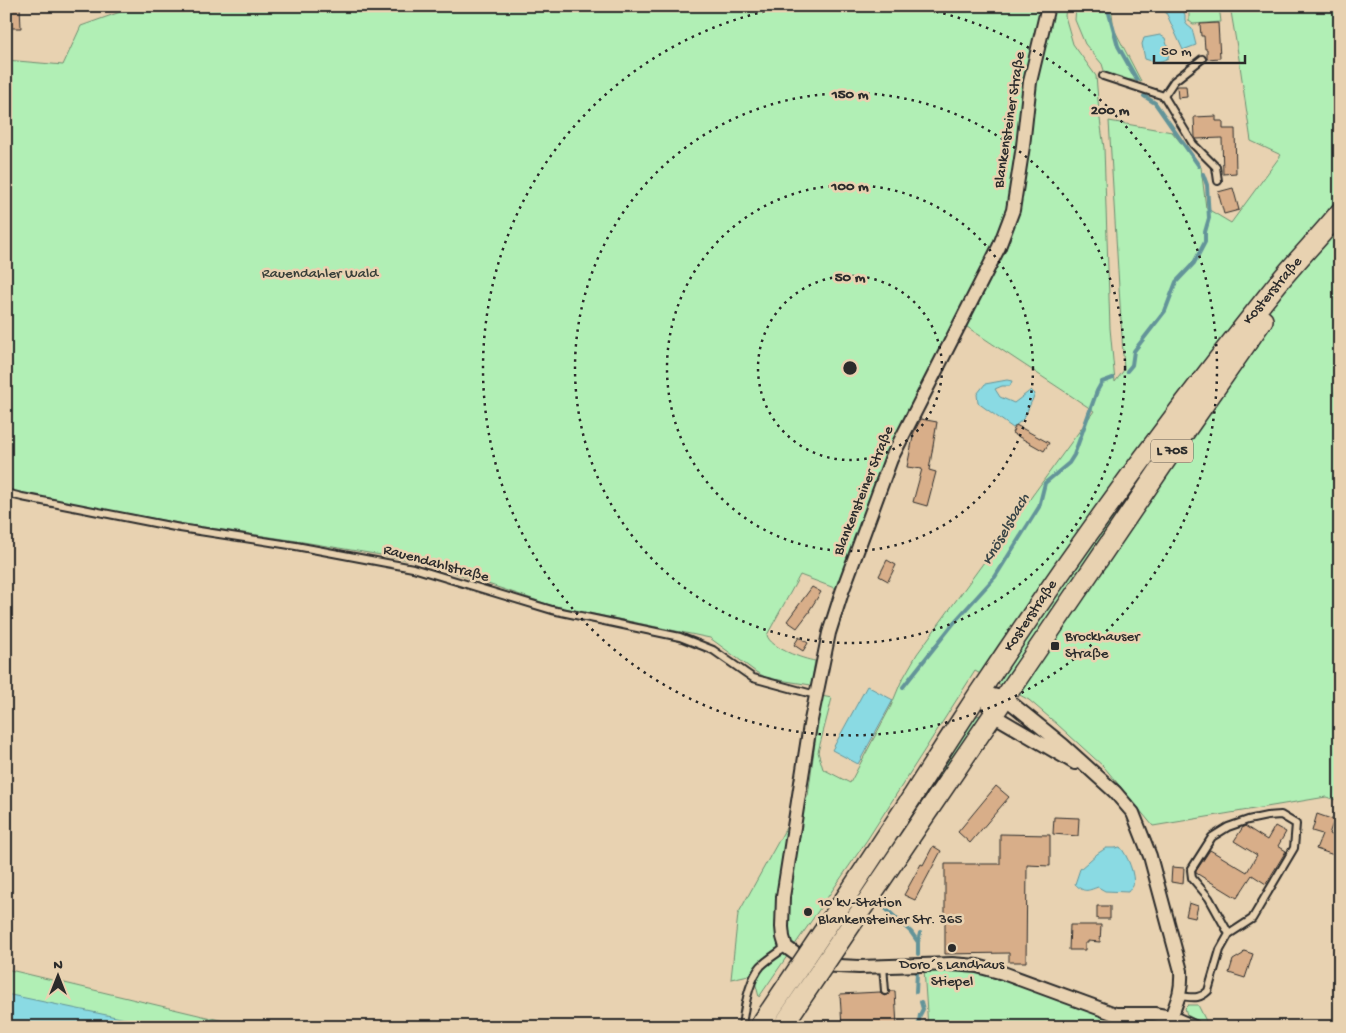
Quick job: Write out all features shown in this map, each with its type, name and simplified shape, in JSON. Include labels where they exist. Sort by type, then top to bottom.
[{"type":"main road","name":"Kosterstraße","points":[[759,1027],[1049,590],[1139,463],[1272,290],[1334,218]]},
{"type":"main road","name":"Kosterstraße","points":[[782,1027],[1187,429],[1334,218]]},
{"type":"street","name":"Blankensteiner Straße","points":[[786,947],[782,927],[783,898],[816,695],[829,633],[842,592],[891,459],[1007,229],[1013,210],[1030,82],[1048,6]]},
{"type":"street","points":[[981,692],[1005,698],[1101,779],[1115,792],[1133,814],[1150,856],[1181,971],[1182,985],[1171,1017]]},
{"type":"street","points":[[981,692],[993,715],[1101,779]]},
{"type":"street","points":[[786,947],[801,958],[819,965],[859,967],[945,964],[977,966],[1003,972],[1115,1014],[1154,1014],[1171,1017],[1194,1027]]},
{"type":"lane","points":[[1164,96],[1174,81],[1202,59]]},
{"type":"lane","points":[[1103,76],[1164,96],[1194,144],[1216,167],[1218,181]]},
{"type":"lane","name":"Rauendahlstraße","points":[[6,493],[180,528],[296,546],[413,568],[552,610],[680,637],[713,650],[753,678],[816,695]]},
{"type":"lane","points":[[1179,996],[1198,998],[1208,991],[1223,943],[1229,934],[1252,919],[1294,848],[1296,824],[1281,815],[1248,820],[1228,827],[1212,837],[1191,870],[1192,878],[1209,898],[1229,934]]},
{"type":"lane","points":[[742,1027],[745,1003],[756,975],[761,966],[786,947]]},
{"type":"lane","points":[[883,966],[885,992]]},
{"type":"green space","name":"Rauendahler Wald","points":[[137,6],[1044,6],[1025,79],[1007,209],[995,246],[837,589],[800,575],[767,635],[769,640],[780,648],[815,661],[811,685],[767,678],[710,638],[550,605],[423,562],[184,524],[6,490],[6,60],[63,65],[81,26]]},
{"type":"green space","points":[[1052,6],[1066,6],[1065,16],[1073,44],[1096,76],[1104,148],[1110,328],[1115,382],[1124,370],[1109,121],[1172,132],[1201,167],[1206,208],[1231,223],[1281,155],[1251,141],[1230,6],[1340,6],[1340,801],[1326,797],[1153,826],[1104,767],[1057,724],[1029,700],[975,671],[867,840],[759,997],[753,974],[731,979],[738,914],[792,817],[808,796],[821,696],[832,698],[818,752],[823,769],[850,783],[917,654],[1094,411],[964,325],[987,282],[1029,145],[1039,66]]},
{"type":"green space","points":[[1076,6],[1111,6],[1114,29],[1141,81],[1106,77],[1102,64],[1085,44],[1075,20]]},
{"type":"green space","points":[[1189,6],[1219,6],[1221,22],[1193,24],[1189,21]]},
{"type":"green space","points":[[980,715],[919,811],[914,808],[972,719]]},
{"type":"green space","points":[[6,969],[232,1023],[244,1027],[6,1027]]},
{"type":"green space","points":[[924,969],[989,971],[1131,1027],[928,1027]]},
{"type":"green space","points":[[1188,1005],[1198,1005],[1209,1027],[1187,1015],[1185,1008]]},
{"type":"water","points":[[1163,6],[1181,6],[1187,25],[1192,29],[1196,45],[1183,50]]},
{"type":"water","points":[[1160,35],[1165,38],[1169,52],[1168,58],[1162,61],[1145,59],[1142,44],[1144,38]]},
{"type":"water","points":[[1007,380],[1012,381],[1010,386],[1002,386],[995,389],[1000,397],[1014,403],[1031,390],[1035,394],[1024,418],[1013,428],[978,403],[977,394],[985,384]]},
{"type":"water","points":[[867,686],[893,700],[858,764],[832,750]]},
{"type":"water","points":[[1120,847],[1128,860],[1134,882],[1128,892],[1105,891],[1098,887],[1086,890],[1081,889],[1075,884],[1080,869],[1097,854],[1106,848]]},
{"type":"water","points":[[6,994],[164,1027],[6,1027]]},
{"type":"building","points":[[9,6],[20,6],[21,28],[6,28],[6,10],[9,10]]},
{"type":"building","points":[[1218,23],[1220,58],[1207,59],[1207,49],[1205,49],[1204,36],[1201,36],[1200,24]]},
{"type":"building","points":[[1177,86],[1186,86],[1187,97],[1178,98]]},
{"type":"building","points":[[1216,116],[1216,121],[1223,121],[1223,129],[1235,129],[1236,173],[1223,174],[1222,138],[1196,139],[1195,137],[1194,117]]},
{"type":"building","points":[[1233,188],[1239,210],[1224,214],[1218,192]]},
{"type":"building","points":[[921,419],[937,422],[929,470],[936,472],[927,506],[913,502],[922,469],[907,467],[914,432]]},
{"type":"building","points":[[1016,425],[1049,443],[1044,451],[1012,433]]},
{"type":"building","points":[[887,560],[896,565],[888,581],[879,576]]},
{"type":"building","points":[[812,587],[821,592],[797,628],[787,621]]},
{"type":"building","points":[[799,637],[808,643],[803,651],[794,645]]},
{"type":"building","points":[[996,786],[1009,797],[970,843],[958,832]]},
{"type":"building","points":[[1317,814],[1334,820],[1329,834],[1340,838],[1340,857],[1316,849],[1322,834],[1312,831]]},
{"type":"building","points":[[1054,817],[1079,818],[1078,836],[1053,834]]},
{"type":"building","points":[[1245,826],[1267,840],[1275,826],[1286,832],[1278,846],[1286,851],[1266,884],[1252,875],[1237,898],[1196,873],[1196,871],[1210,850],[1247,872],[1257,855],[1234,841]]},
{"type":"building","points":[[1000,834],[1050,835],[1050,866],[1027,865],[1026,962],[1009,962],[1009,953],[945,954],[945,864],[1000,864]]},
{"type":"building","points":[[933,846],[941,851],[915,900],[904,895],[921,864],[923,865]]},
{"type":"building","points":[[1172,867],[1184,868],[1183,884],[1171,882]]},
{"type":"building","points":[[1189,903],[1198,906],[1195,918],[1186,916]]},
{"type":"building","points":[[1097,906],[1110,906],[1110,919],[1097,919]]},
{"type":"building","points":[[1070,925],[1101,925],[1100,942],[1088,941],[1088,943],[1085,943],[1085,950],[1069,950]]},
{"type":"building","points":[[1244,951],[1253,954],[1245,978],[1229,973],[1233,960],[1243,954]]},
{"type":"building","points":[[890,991],[895,991],[897,1027],[842,1027],[840,994],[880,992],[885,996]]},
{"type":"waterway","name":"Knöselsbach","points":[[1107,6],[1118,46],[1137,80]]},
{"type":"waterway","name":"Knöselsbach","points":[[1144,96],[1155,103],[1199,166]]},
{"type":"waterway","name":"Knöselsbach","points":[[1127,371],[1132,365],[1134,351],[1165,311],[1176,282],[1194,263],[1205,242],[1205,232],[1209,218],[1207,185],[1203,174]]},
{"type":"waterway","name":"Knöselsbach","points":[[903,687],[957,619],[995,577],[1039,507],[1045,483],[1069,463],[1074,455],[1102,382],[1113,378]]},
{"type":"waterway","name":"Knöselsbach","points":[[883,906],[911,932],[918,942],[918,954]]},
{"type":"waterway","name":"Knöselsbach","points":[[918,942],[920,933]]},
{"type":"waterway","name":"Knöselsbach","points":[[916,992],[917,972]]},
{"type":"waterway","name":"Knöselsbach","points":[[918,1027],[923,1009],[921,1002]]},
{"type":"place","name":"Brockhauser Straße","points":[[1055,646]]},
{"type":"place","name":"10 kV-Station Blankensteiner Str. 365","points":[[808,912]]},
{"type":"place","name":"Doro´s Landhaus Stiepel","points":[[952,948]]}]
